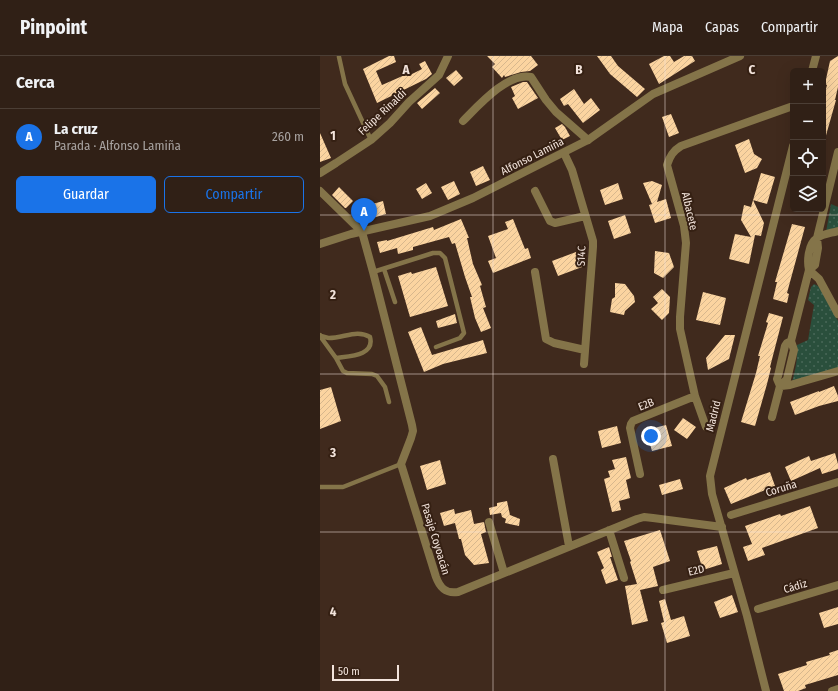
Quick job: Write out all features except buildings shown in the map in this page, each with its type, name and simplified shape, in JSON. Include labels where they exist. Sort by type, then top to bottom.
[{"type":"street","name":"Felipe Rinaldi","points":[[320,173],[371,140],[390,123],[409,102],[438,75],[448,56]]},
{"type":"street","name":"Alfonso Lamiña","points":[[320,244],[362,232],[430,216],[473,198],[588,140],[653,94],[740,56]]},
{"type":"street","points":[[813,68],[816,56]]},
{"type":"street","points":[[463,121],[501,85],[526,76],[531,77],[556,112],[588,140]]},
{"type":"street","name":"Albacete","points":[[706,427],[695,396],[680,329],[686,243],[684,226],[667,165],[670,156],[681,146],[790,107]]},
{"type":"street","points":[[772,417],[780,386],[788,379],[794,350],[791,341],[809,270],[815,265],[818,248],[817,238],[838,152]]},
{"type":"street","name":"S14C","points":[[564,153],[572,170],[594,247],[584,364]]},
{"type":"street","name":"Madrid","points":[[766,691],[710,484],[712,466],[790,158]]},
{"type":"street","points":[[320,191],[362,232],[412,425],[413,431],[401,464]]},
{"type":"street","points":[[535,191],[552,223],[585,216]]},
{"type":"street","points":[[817,238],[838,231]]},
{"type":"street","points":[[809,270],[819,280],[838,314]]},
{"type":"street","points":[[535,272],[546,339],[585,350]]},
{"type":"street","points":[[780,386],[790,385],[838,371]]},
{"type":"street","name":"E2B","points":[[640,474],[630,428],[633,421],[695,396]]},
{"type":"street","points":[[552,459],[569,546]]},
{"type":"street","name":"Pasaje Coyoacán","points":[[401,464],[436,577],[439,584],[449,593],[458,592],[644,517],[722,527]]},
{"type":"street","name":"Coruña","points":[[731,515],[838,482]]},
{"type":"street","points":[[489,522],[504,573]]},
{"type":"street","points":[[609,530],[624,578]]},
{"type":"street","name":"E2D","points":[[663,590],[734,573]]},
{"type":"street","name":"Cádiz","points":[[758,609],[838,585]]},
{"type":"street","points":[[832,691],[838,689]]},
{"type":"lane","points":[[339,57],[345,84],[371,140]]},
{"type":"lane","points":[[373,272],[433,253],[440,253],[445,258],[464,333],[460,338],[436,347]]},
{"type":"lane","points":[[384,268],[395,302]]},
{"type":"lane","points":[[320,335],[329,338],[357,333],[365,334],[370,337],[370,348],[365,352],[359,355],[336,358]]},
{"type":"lane","points":[[320,335],[343,371],[348,374],[372,374],[377,376],[385,387],[389,402]]},
{"type":"lane","points":[[320,487],[343,487],[401,464]]},
{"type":"green space","points":[[831,204],[838,207],[838,227],[826,232]]},
{"type":"green space","points":[[814,284],[822,290],[838,321],[838,371],[791,386],[796,366],[797,345],[808,340],[814,305],[808,300],[811,287]]},
{"type":"place","name":"La cruz","points":[[364,231]]}]
